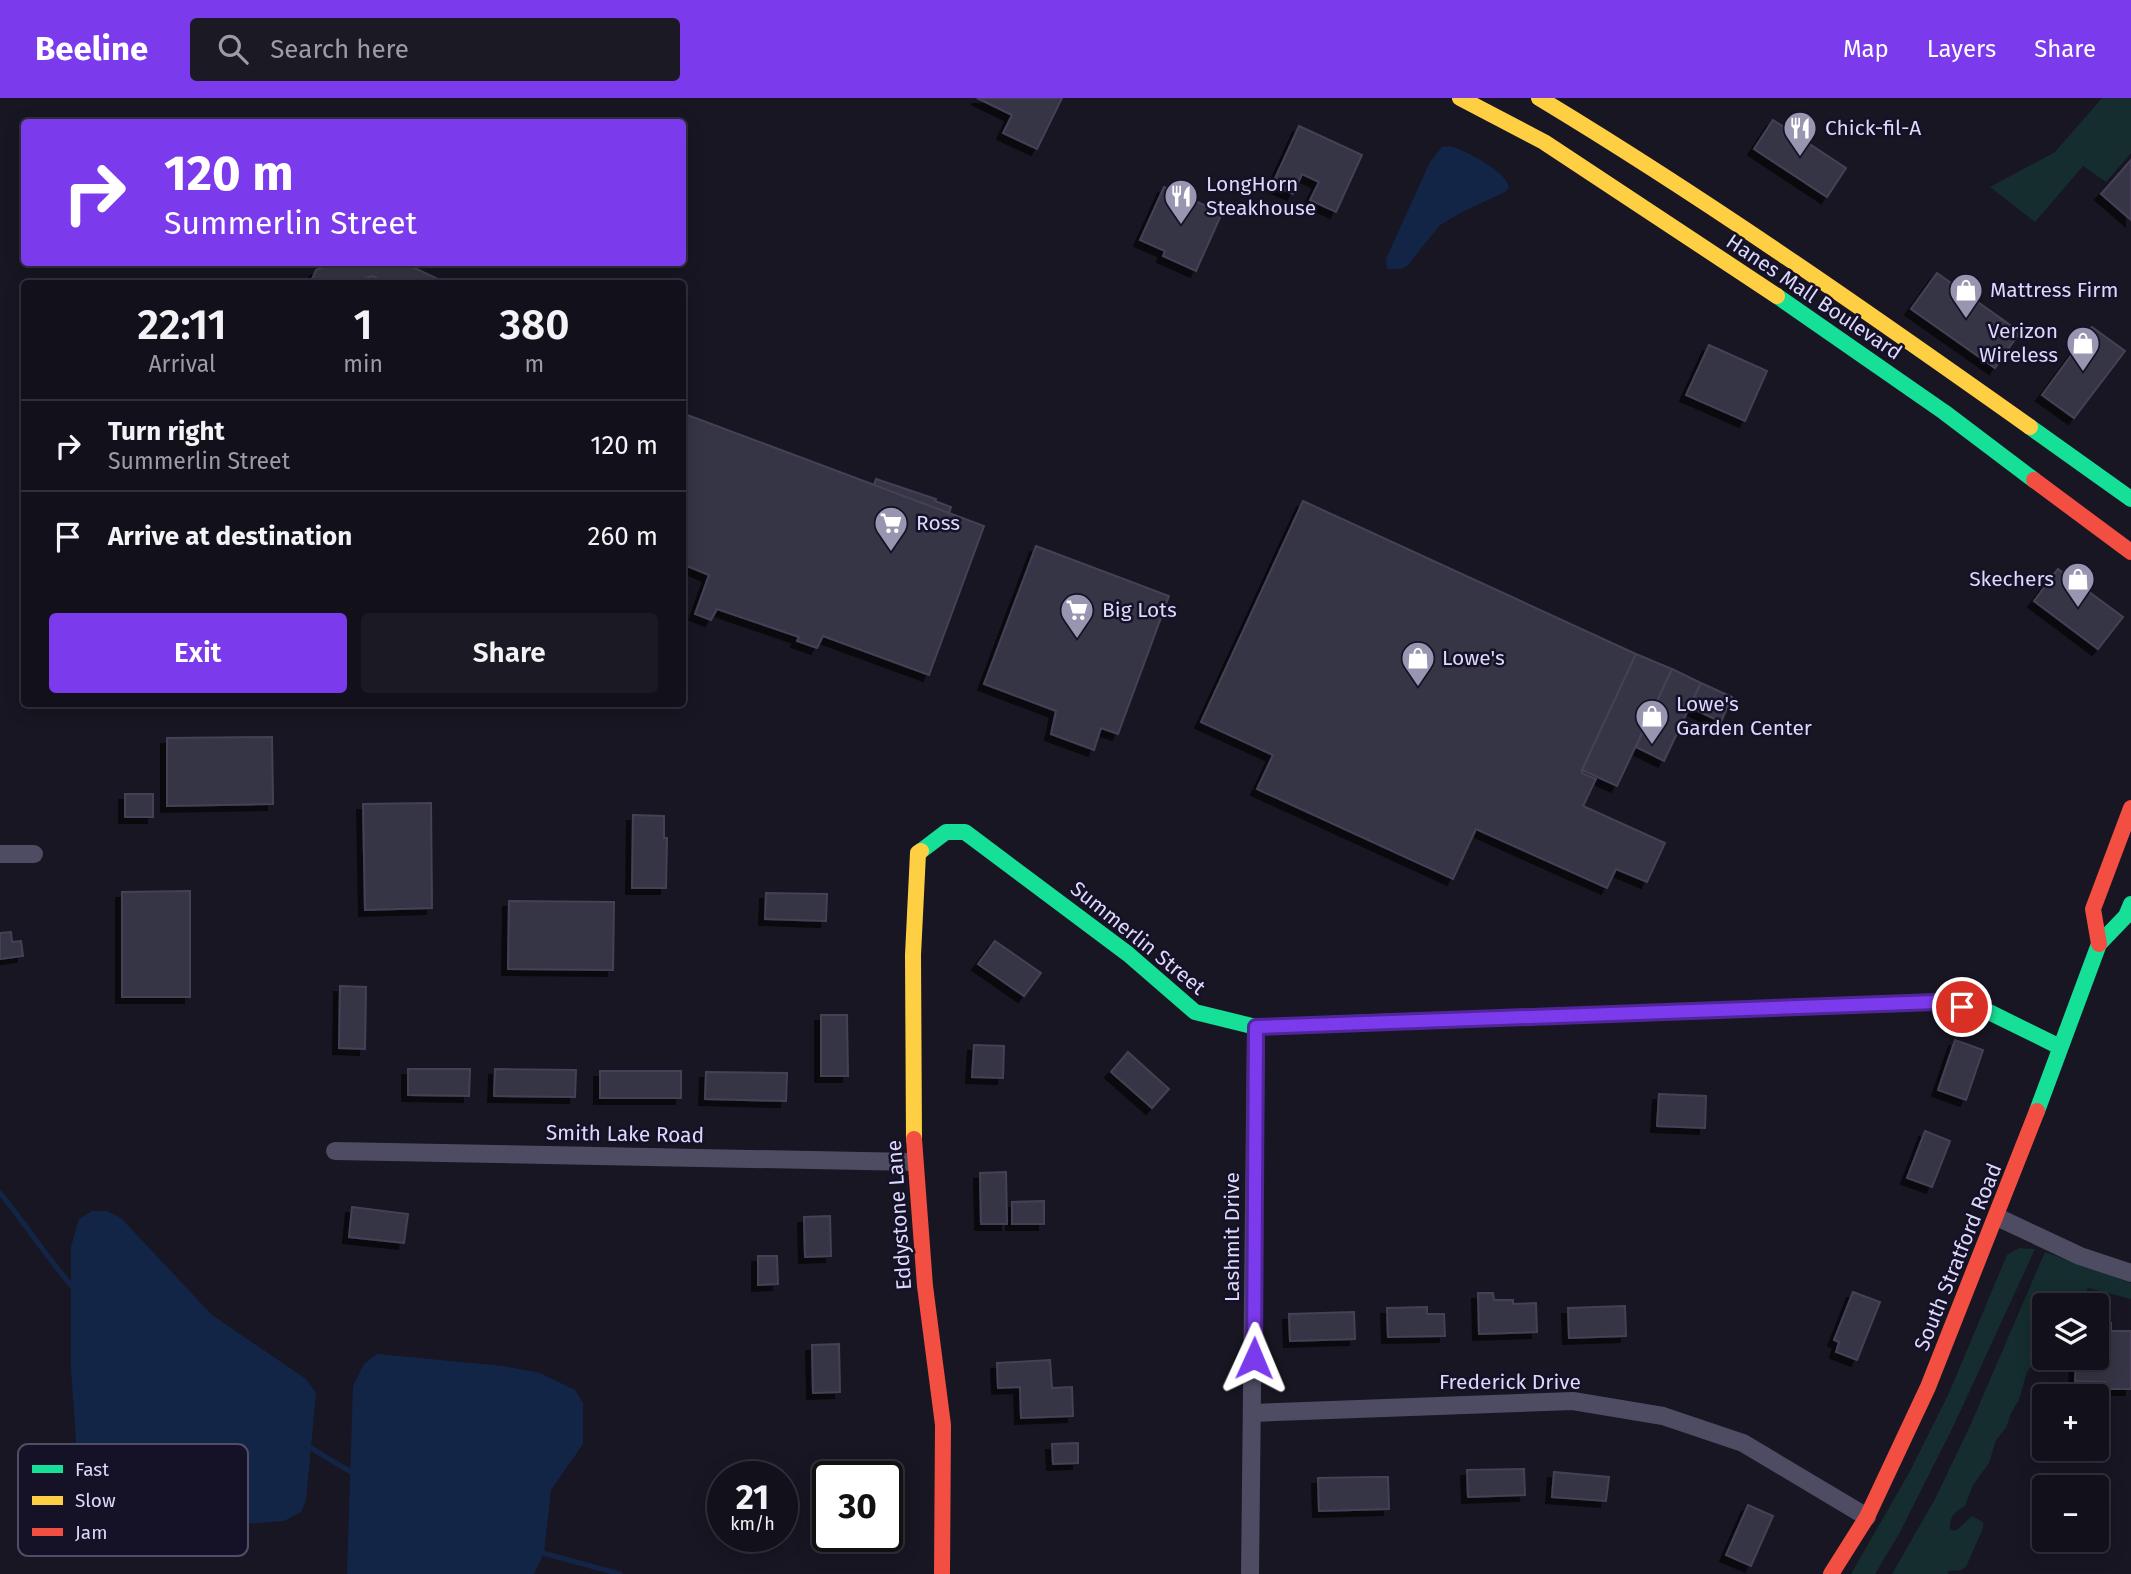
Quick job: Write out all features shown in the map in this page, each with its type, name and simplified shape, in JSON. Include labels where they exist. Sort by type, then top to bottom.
[{"type":"main road","name":"Hanes Mall Boulevard","points":[[1460,98],[1544,142],[1816,322],[1944,412],[2131,552]]},
{"type":"main road","name":"Hanes Mall Boulevard","points":[[1539,98],[1602,136],[1866,311],[2131,499]]},
{"type":"main road","points":[[2099,944],[2093,909],[2131,808]]},
{"type":"main road","name":"Summerlin Street","points":[[918,853],[946,832],[965,832],[1128,954],[1195,1012],[1256,1027],[1936,1002],[1989,1012],[2060,1047]]},
{"type":"main road","name":"Eddystone Lane","points":[[918,853],[913,955],[914,1162],[925,1286],[943,1425],[942,1574]]},
{"type":"main road","name":"South Stratford Road","points":[[1831,1574],[1867,1517],[1928,1387],[1997,1217],[2099,944],[2126,916],[2131,904]]},
{"type":"street","points":[[0,854],[34,853]]},
{"type":"street","name":"Lashmit Drive","points":[[1250,1574],[1256,1027]]},
{"type":"street","name":"Smith Lake Road","points":[[335,1152],[914,1162]]},
{"type":"street","points":[[1997,1217],[2080,1256],[2131,1273]]},
{"type":"street","name":"Frederick Drive","points":[[1253,1413],[1573,1401],[1611,1407],[1663,1416],[1743,1443],[1867,1517]]},
{"type":"green space","points":[[2102,98],[2131,98],[2131,153],[2106,182],[2083,166],[2035,222],[1990,187],[2055,152]]},
{"type":"green space","points":[[2019,1248],[2035,1249],[1954,1425],[1899,1534],[1875,1574],[1851,1574],[1909,1473],[1949,1393],[2007,1255]]},
{"type":"green space","points":[[2045,1252],[2131,1283],[2131,1299],[2088,1288],[2085,1293],[2032,1293],[2032,1366],[2027,1372],[2019,1400],[2006,1428],[1996,1440],[1989,1463],[1973,1485],[1965,1506],[1956,1512],[1951,1521],[1950,1529],[1953,1531],[1972,1516],[1983,1522],[1983,1528],[1966,1567],[1948,1571],[1948,1574],[1892,1574],[1935,1499],[1970,1426]]},
{"type":"water","points":[[1450,146],[1493,168],[1509,187],[1505,192],[1440,225],[1407,266],[1387,269],[1386,259],[1430,162],[1442,147]]},
{"type":"water","points":[[92,1211],[107,1211],[121,1218],[212,1315],[306,1379],[316,1393],[306,1500],[301,1512],[284,1521],[248,1524],[248,1444],[76,1444],[71,1369],[71,1247],[79,1219]]},
{"type":"water","points":[[377,1354],[503,1366],[540,1373],[575,1390],[583,1403],[583,1444],[551,1490],[544,1553],[534,1574],[347,1574],[353,1386],[364,1364]]},
{"type":"building","points":[[977,98],[1062,98],[1037,149],[1003,133],[1012,115]]},
{"type":"building","name":"Chick-fil-A","points":[[1773,120],[1846,168],[1827,197],[1754,149]]},
{"type":"building","points":[[1299,126],[1362,155],[1336,212],[1310,200],[1319,182],[1302,174],[1293,194],[1272,185]]},
{"type":"building","points":[[2131,160],[2131,220],[2101,194]]},
{"type":"building","name":"LongHorn Steakhouse","points":[[1164,187],[1222,213],[1196,271],[1163,256],[1165,251],[1140,240]]},
{"type":"building","points":[[326,266],[410,266],[440,280],[380,280],[372,276],[361,280],[312,280],[316,270]]},
{"type":"building","name":"Mattress Firm","points":[[1937,273],[2020,332],[1995,368],[1911,309]]},
{"type":"building","points":[[372,276],[380,280],[361,280]]},
{"type":"building","name":"Verizon Wireless","points":[[2092,327],[2125,351],[2074,418],[2042,395]]},
{"type":"building","points":[[1709,345],[1767,371],[1745,421],[1686,395]]},
{"type":"building","points":[[686,414],[984,526],[929,675],[823,636],[817,648],[797,641],[799,637],[717,609],[711,620],[695,614],[709,575],[686,566]]},
{"type":"building","points":[[876,479],[936,499],[935,501],[951,507],[949,513],[874,485]]},
{"type":"building","name":"Lowe's","points":[[1303,501],[1636,654],[1582,770],[1582,773],[1596,779],[1583,806],[1665,843],[1647,882],[1616,869],[1607,888],[1476,829],[1453,879],[1257,789],[1273,755],[1201,722]]},
{"type":"building","name":"Big Lots","points":[[1036,546],[1169,596],[1118,734],[1101,728],[1094,750],[1051,734],[1056,711],[984,684]]},
{"type":"building","name":"Skechers","points":[[2058,569],[2123,617],[2098,649],[2034,601]]},
{"type":"building","points":[[1636,654],[1672,669],[1617,786],[1582,770]]},
{"type":"building","points":[[1672,669],[1701,683],[1664,761],[1636,747]]},
{"type":"building","points":[[1701,683],[1732,697],[1721,722],[1689,707]]},
{"type":"building","points":[[272,737],[273,804],[167,806],[167,738]]},
{"type":"building","points":[[125,794],[153,794],[153,817],[125,817]]},
{"type":"building","points":[[431,803],[432,908],[365,910],[363,804]]},
{"type":"building","points":[[633,815],[664,816],[664,838],[667,838],[666,888],[632,888]]},
{"type":"building","points":[[190,891],[190,997],[122,997],[122,892]]},
{"type":"building","points":[[766,893],[827,894],[826,921],[765,919]]},
{"type":"building","points":[[509,901],[614,902],[613,970],[508,969]]},
{"type":"building","points":[[11,932],[12,942],[21,941],[23,956],[0,959],[0,933]]},
{"type":"building","points":[[995,941],[1041,973],[1024,996],[978,964]]},
{"type":"building","points":[[340,986],[366,987],[365,1049],[339,1048]]},
{"type":"building","points":[[821,1015],[847,1015],[848,1076],[821,1076]]},
{"type":"building","points":[[1955,1040],[1983,1050],[1966,1100],[1938,1090]]},
{"type":"building","points":[[974,1045],[1004,1046],[1003,1078],[972,1077]]},
{"type":"building","points":[[1128,1052],[1169,1089],[1152,1108],[1111,1072]]},
{"type":"building","points":[[408,1069],[470,1069],[469,1096],[408,1095]]},
{"type":"building","points":[[495,1069],[576,1070],[575,1097],[494,1096]]},
{"type":"building","points":[[600,1071],[681,1071],[681,1098],[600,1098]]},
{"type":"building","points":[[706,1072],[787,1073],[786,1101],[705,1099]]},
{"type":"building","points":[[1659,1094],[1706,1096],[1705,1128],[1657,1126]]},
{"type":"building","points":[[1925,1131],[1950,1141],[1932,1187],[1907,1178]]},
{"type":"building","points":[[1006,1172],[1007,1224],[981,1224],[980,1173]]},
{"type":"building","points":[[1044,1201],[1044,1224],[1012,1224],[1012,1202]]},
{"type":"building","points":[[352,1207],[408,1214],[404,1243],[349,1237]]},
{"type":"building","points":[[830,1216],[831,1256],[805,1257],[804,1217]]},
{"type":"building","points":[[758,1256],[777,1256],[778,1284],[758,1285]]},
{"type":"building","points":[[1853,1292],[1880,1302],[1857,1360],[1836,1352],[1839,1342],[1834,1340]]},
{"type":"building","points":[[1478,1293],[1493,1293],[1494,1300],[1513,1300],[1513,1304],[1536,1303],[1537,1332],[1479,1334]]},
{"type":"building","points":[[1625,1306],[1626,1336],[1569,1338],[1568,1308]]},
{"type":"building","points":[[1427,1307],[1427,1314],[1444,1314],[1445,1336],[1388,1337],[1387,1308]]},
{"type":"building","points":[[1354,1312],[1355,1339],[1290,1341],[1289,1314]]},
{"type":"building","points":[[2109,1323],[2111,1331],[2131,1331],[2131,1389],[2109,1389],[2109,1384],[2105,1382],[2075,1381],[2075,1370],[2109,1370]]},
{"type":"building","points":[[839,1344],[840,1392],[813,1393],[812,1345]]},
{"type":"building","points":[[1050,1360],[1052,1388],[1072,1387],[1073,1416],[1021,1418],[1020,1387],[998,1388],[997,1363]]},
{"type":"building","points":[[1078,1443],[1078,1463],[1053,1464],[1052,1444]]},
{"type":"building","points":[[1524,1469],[1525,1495],[1468,1497],[1467,1470]]},
{"type":"building","points":[[1554,1472],[1609,1477],[1606,1501],[1552,1497]]},
{"type":"building","points":[[1388,1477],[1389,1509],[1319,1511],[1318,1478]]},
{"type":"building","points":[[1748,1505],[1773,1516],[1751,1566],[1726,1555]]},
{"type":"waterway","points":[[0,1193],[71,1285],[77,1283]]},
{"type":"waterway","points":[[306,1448],[311,1448],[351,1472],[356,1472]]},
{"type":"waterway","points":[[539,1552],[620,1574]]},
{"type":"traffic: fast","points":[[1777,296],[1944,412],[2034,480]]},
{"type":"traffic: fast","points":[[2030,427],[2131,499]]},
{"type":"traffic: fast","points":[[921,851],[946,832],[965,832],[1128,954],[1195,1012],[1256,1027],[1379,1022]]},
{"type":"traffic: fast","points":[[2037,1111],[2099,944],[2126,916],[2131,904]]},
{"type":"traffic: fast","points":[[1697,1011],[1935,1002],[1989,1012],[2060,1047]]},
{"type":"traffic: slow","points":[[1460,98],[1544,142],[1777,296]]},
{"type":"traffic: slow","points":[[1539,98],[1726,217],[2030,427]]},
{"type":"traffic: slow","points":[[914,1139],[913,955],[918,853],[921,851]]},
{"type":"traffic: jam","points":[[2034,480],[2131,552]]},
{"type":"traffic: jam","points":[[2099,944],[2093,909],[2131,808]]},
{"type":"traffic: jam","points":[[1379,1022],[1697,1011]]},
{"type":"traffic: jam","points":[[1831,1574],[1867,1517],[1928,1387],[2037,1111]]},
{"type":"traffic: jam","points":[[914,1139],[925,1286],[943,1425],[942,1574]]},
{"type":"place","name":"Chick-fil-A","points":[[1800,158]]},
{"type":"place","name":"LongHorn Steakhouse","points":[[1181,226]]},
{"type":"place","name":"Mattress Firm","points":[[1966,320]]},
{"type":"place","name":"Verizon Wireless","points":[[2083,373]]},
{"type":"place","name":"Ross","points":[[891,553]]},
{"type":"place","name":"Skechers","points":[[2078,609]]},
{"type":"place","name":"Big Lots","points":[[1077,640]]},
{"type":"place","name":"Lowe's","points":[[1418,688]]},
{"type":"place","name":"Lowe's Garden Center","points":[[1652,746]]},
{"type":"route","points":[[1254,1358],[1256,1027],[1936,1002],[1962,1007]]}]
